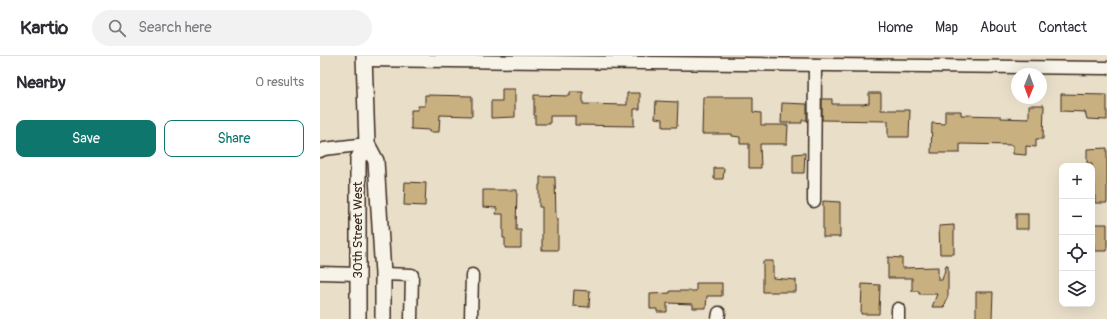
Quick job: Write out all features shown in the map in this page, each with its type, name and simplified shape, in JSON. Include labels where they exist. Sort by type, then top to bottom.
[{"type":"main road","name":"30th Street West","points":[[364,58],[367,144],[376,161],[383,274],[383,319]]},
{"type":"main road","name":"30th Street West","points":[[358,319],[358,159],[367,144]]},
{"type":"street","points":[[364,58],[1107,68]]},
{"type":"street","points":[[814,201],[815,65]]},
{"type":"street","points":[[320,150],[367,144]]},
{"type":"street","points":[[320,273],[358,274]]},
{"type":"street","points":[[383,274],[412,275],[411,319]]},
{"type":"street","points":[[470,319],[472,275]]},
{"type":"building","points":[[502,89],[515,89],[515,117],[491,118],[491,101],[502,101]]},
{"type":"building","points":[[570,92],[583,92],[583,104],[627,105],[627,93],[640,93],[640,109],[634,109],[634,126],[575,125],[575,116],[550,116],[550,124],[535,124],[534,95],[570,96]]},
{"type":"building","points":[[869,93],[881,93],[881,110],[910,110],[909,137],[888,137],[888,121],[822,120],[822,99],[832,99],[832,104],[863,104],[869,103]]},
{"type":"building","points":[[1061,94],[1107,95],[1107,120],[1087,119],[1085,112],[1061,111]]},
{"type":"building","points":[[425,95],[472,96],[472,116],[440,115],[439,132],[411,129],[411,110],[418,110],[418,106],[425,106]]},
{"type":"building","points":[[703,97],[753,97],[753,112],[761,113],[761,125],[788,125],[787,144],[760,144],[761,168],[749,168],[749,144],[740,144],[740,137],[732,136],[732,134],[702,134]]},
{"type":"building","points":[[656,101],[678,102],[677,127],[663,127],[663,119],[655,118]]},
{"type":"building","points":[[782,103],[807,104],[807,120],[802,120],[802,123],[781,123]]},
{"type":"building","points":[[1029,105],[1044,105],[1043,139],[1036,139],[1036,147],[1026,146],[1026,155],[1013,154],[1013,145],[960,144],[960,153],[931,153],[932,123],[945,124],[945,111],[961,111],[961,115],[1001,116],[1001,118],[1029,119]]},
{"type":"building","points":[[1107,148],[1107,203],[1095,203],[1095,163],[1087,163],[1087,149]]},
{"type":"building","points":[[805,153],[804,173],[793,173],[793,154]]},
{"type":"building","points":[[714,168],[724,168],[723,179],[714,179]]},
{"type":"building","points":[[540,177],[555,177],[556,219],[558,219],[558,250],[542,250],[542,207],[539,207]]},
{"type":"building","points":[[405,182],[426,183],[425,206],[404,205]]},
{"type":"building","points":[[483,190],[517,190],[516,230],[521,230],[521,248],[505,248],[505,238],[503,238],[503,214],[496,214],[497,208],[483,207]]},
{"type":"building","points":[[823,201],[840,202],[840,237],[823,237]]},
{"type":"building","points":[[1016,214],[1028,214],[1028,229],[1016,229]]},
{"type":"building","points":[[1095,224],[1107,224],[1107,251],[1095,251]]},
{"type":"building","points":[[954,225],[954,254],[940,254],[939,226]]},
{"type":"building","points":[[888,257],[902,258],[902,268],[938,267],[938,280],[942,280],[946,266],[948,266],[948,296],[944,307],[932,307],[937,294],[919,294],[919,291],[912,291],[912,278],[888,278]]},
{"type":"building","points":[[763,261],[773,261],[773,278],[796,280],[796,292],[763,292]]},
{"type":"building","points":[[696,283],[722,283],[722,296],[707,296],[706,308],[693,308],[693,304],[667,303],[667,312],[657,312],[657,309],[650,309],[650,294],[670,293],[670,291],[696,291]]},
{"type":"building","points":[[862,284],[880,285],[879,314],[861,314]]},
{"type":"building","points":[[574,290],[590,291],[589,307],[573,306]]},
{"type":"building","points":[[976,292],[993,292],[992,319],[976,319]]}]
